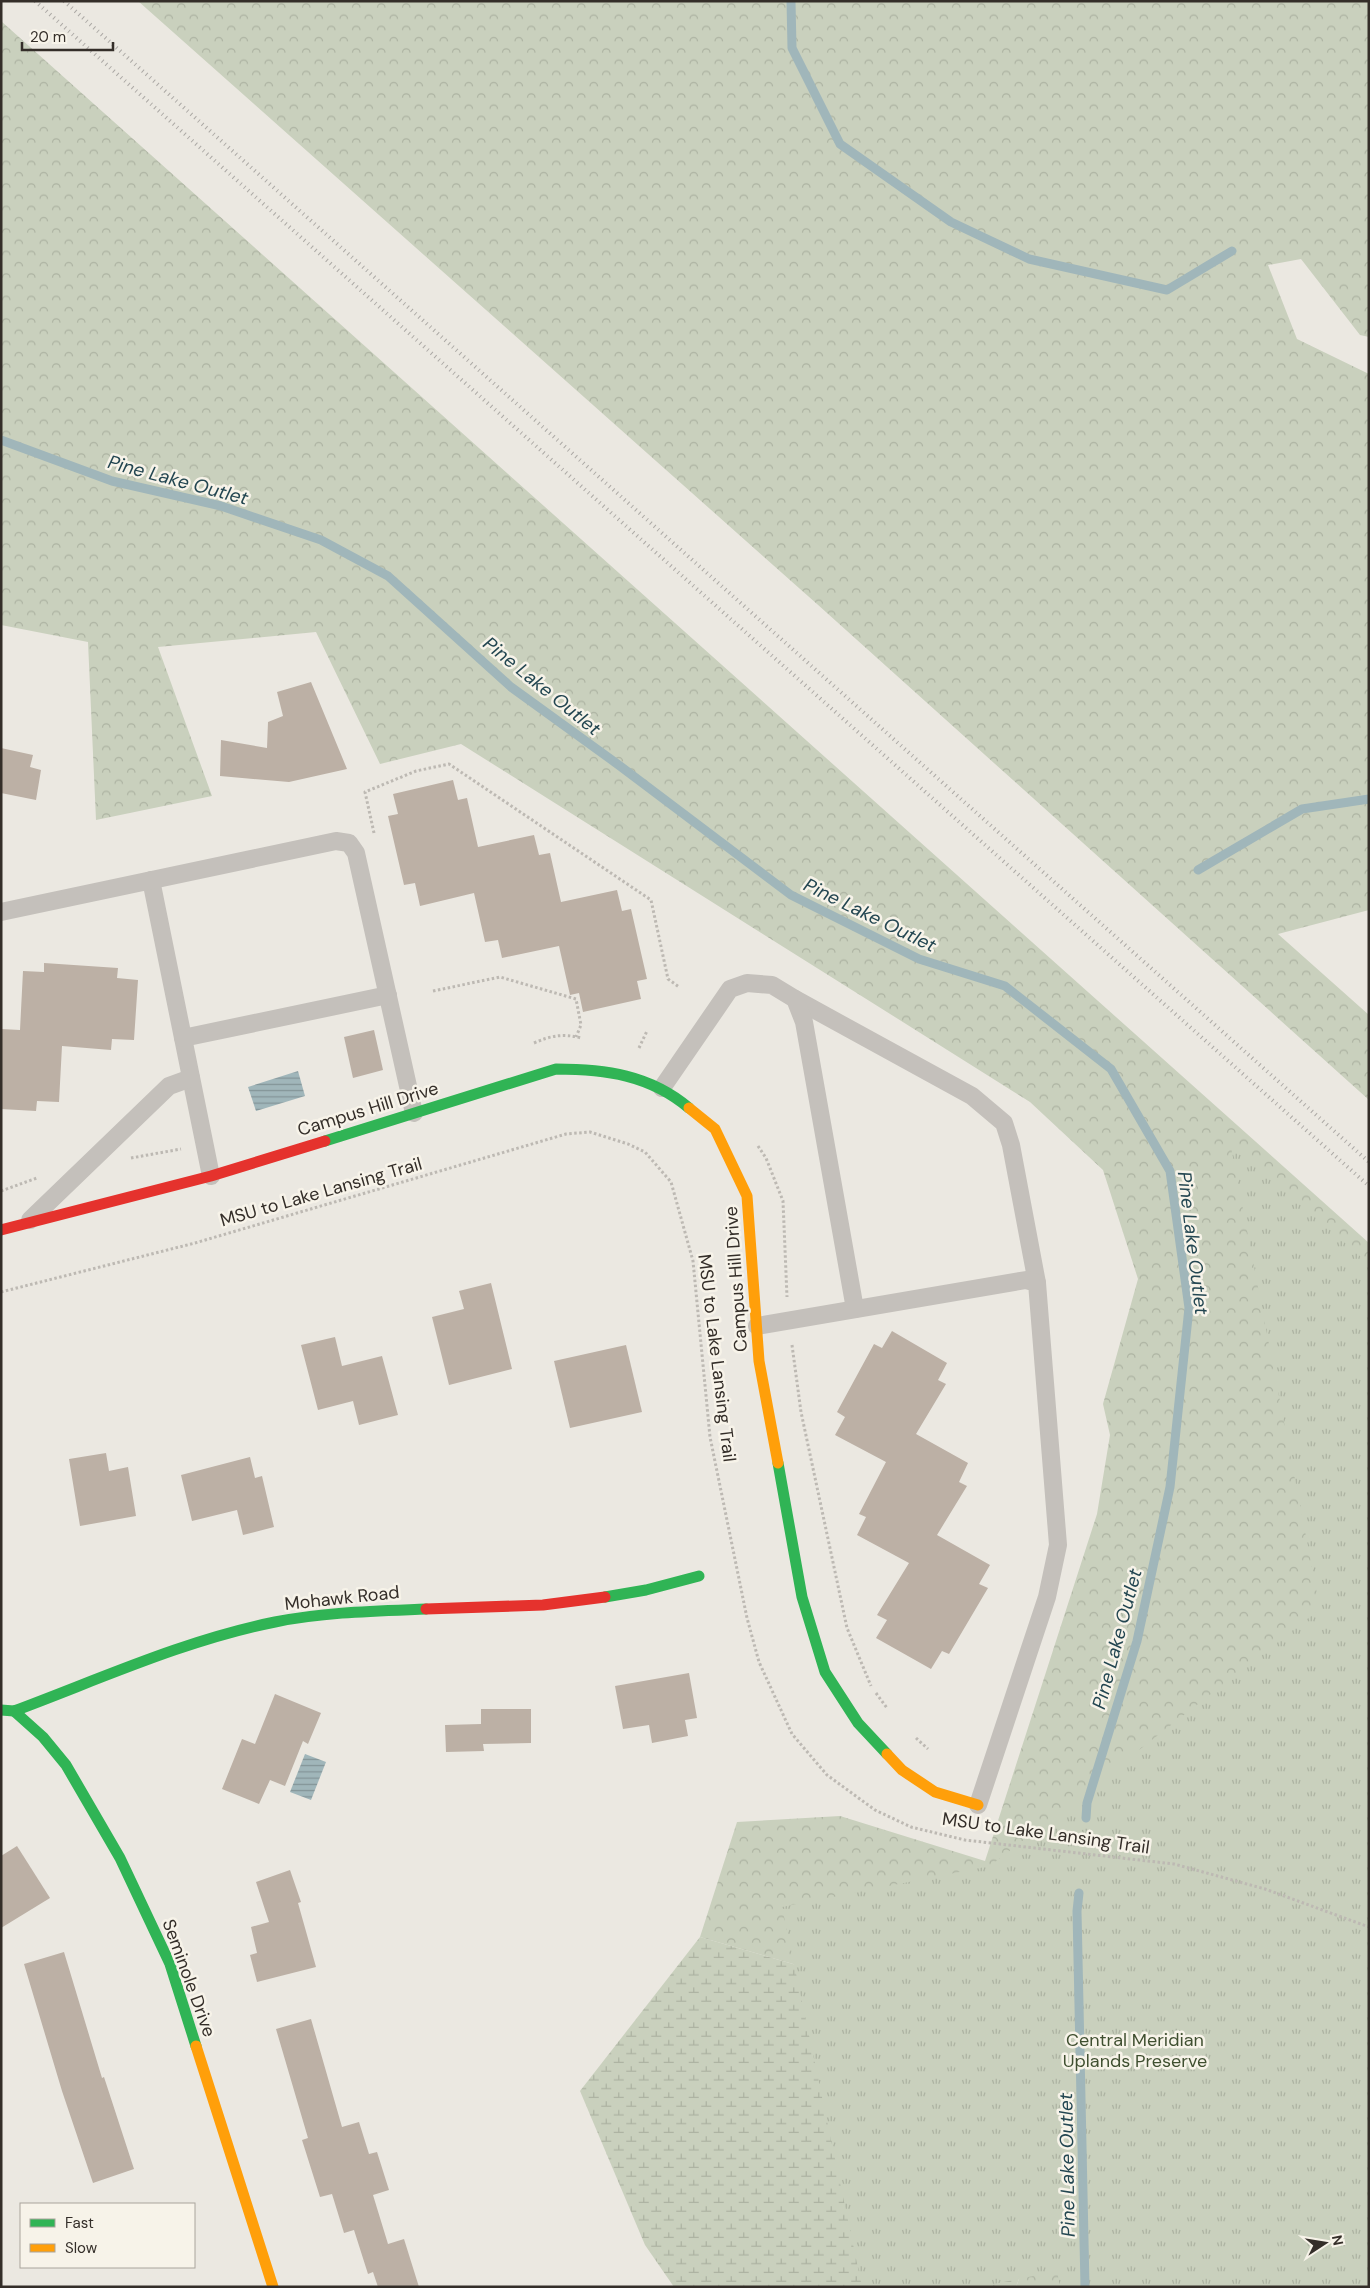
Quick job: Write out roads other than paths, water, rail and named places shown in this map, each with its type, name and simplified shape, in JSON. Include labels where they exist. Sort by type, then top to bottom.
[{"type":"street","name":"Campus Hill Drive","points":[[1,1230],[211,1176],[556,1069],[575,1068],[611,1071],[635,1077],[662,1088],[679,1099],[715,1129],[747,1196],[759,1361],[802,1597],[825,1672],[858,1723],[902,1770],[935,1792],[969,1803]]},
{"type":"street","name":"Mohawk Road","points":[[1,1710],[14,1711],[183,1647],[276,1622],[372,1610],[543,1605],[591,1600],[637,1592],[699,1576]]},
{"type":"street","name":"Seminole Drive","points":[[14,1711],[43,1737],[66,1765],[115,1850],[146,1910],[170,1964],[272,2287]]},
{"type":"lane","points":[[1,912],[336,841],[348,843],[356,853],[414,1113]]},
{"type":"lane","points":[[151,880],[211,1176]]},
{"type":"lane","points":[[662,1088],[730,988],[747,983],[772,985],[972,1096],[1004,1123],[1011,1145],[1037,1283],[1058,1545],[1047,1597],[969,1803]]},
{"type":"lane","points":[[183,1038],[388,995]]},
{"type":"lane","points":[[795,999],[804,1022],[855,1309]]},
{"type":"lane","points":[[27,1223],[168,1086],[191,1078]]},
{"type":"lane","points":[[757,1326],[1026,1280],[1037,1283]]},
{"type":"water","points":[[298,1071],[305,1096],[256,1111],[248,1087]]},
{"type":"water","points":[[305,1754],[326,1762],[311,1800],[290,1792]]},
{"type":"waterway","points":[[791,1],[792,48],[840,144],[951,222],[1029,259],[1167,290],[1232,251]]},
{"type":"waterway","name":"Pine Lake Outlet","points":[[1,440],[112,481],[221,506],[321,540],[388,576],[511,687],[620,766],[791,895],[919,959],[1005,986],[1111,1069],[1170,1171],[1189,1308],[1170,1487],[1137,1641],[1087,1803],[1086,1818]]},
{"type":"waterway","points":[[1198,870],[1302,809],[1369,799]]},
{"type":"waterway","name":"Pine Lake Outlet","points":[[1079,1893],[1077,1911],[1085,2287]]},
{"type":"railway","points":[[35,1],[1369,1186]]},
{"type":"railway","points":[[64,1],[1369,1162]]},
{"type":"park label","name":"Central Meridian Uplands Preserve","points":[[1135,2050]]}]
